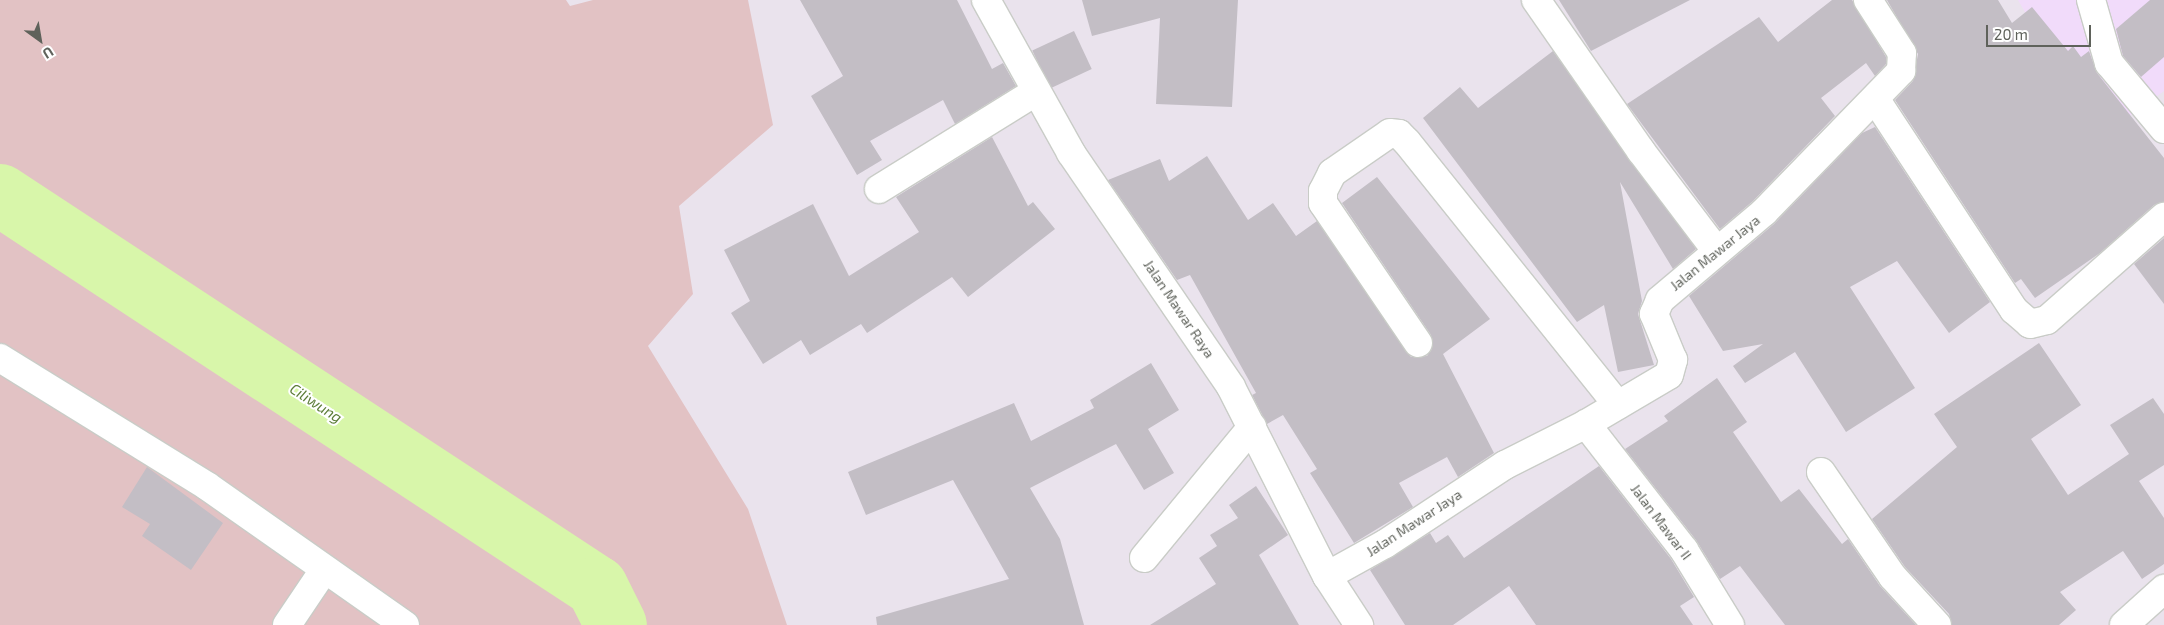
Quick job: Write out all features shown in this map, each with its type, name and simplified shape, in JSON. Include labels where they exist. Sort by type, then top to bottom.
[{"type":"street","name":"Jalan Mawar Raya","points":[[986,0],[1034,93],[1221,371],[1252,427],[1327,576],[1359,625]]},
{"type":"street","points":[[1536,0],[1641,151],[1716,250]]},
{"type":"street","name":"Jalan Mawar Jaya","points":[[1327,576],[1385,544],[1505,465],[1586,424],[1674,368],[1654,314],[1673,286],[1764,212],[1876,100],[1904,62],[1868,0]]},
{"type":"street","points":[[2091,0],[2108,62],[2120,81],[2164,129]]},
{"type":"street","points":[[879,189],[1034,93]]},
{"type":"street","points":[[1876,100],[2014,310],[2030,324],[2047,320],[2164,217]]},
{"type":"street","points":[[1418,343],[1324,203],[1323,191],[1332,174],[1390,133],[1399,134],[1407,142],[1618,405]]},
{"type":"street","points":[[0,358],[206,486],[405,625]]},
{"type":"street","name":"Jalan Mawar II","points":[[1586,424],[1684,550],[1730,625]]},
{"type":"street","points":[[1144,558],[1252,427]]},
{"type":"street","points":[[1821,472],[1892,577],[1937,625]]},
{"type":"street","points":[[288,625],[324,570]]},
{"type":"street","points":[[2124,625],[2164,589]]},
{"type":"shaded area","points":[[0,0],[566,0],[570,6],[593,0],[748,0],[773,125],[679,206],[693,294],[648,346],[748,509],[787,625],[0,625]]},
{"type":"shaded area","points":[[2018,0],[2164,0],[2164,91],[2098,139]]},
{"type":"building","points":[[800,0],[957,0],[992,69],[1003,63],[1016,86],[955,124],[943,100],[870,141],[882,160],[857,175],[811,96],[843,76]]},
{"type":"building","points":[[1082,0],[1238,0],[1232,107],[1156,104],[1160,18],[1092,36]]},
{"type":"building","points":[[1559,0],[1690,0],[1591,51]]},
{"type":"building","points":[[1832,0],[1852,0],[1886,57],[1886,64],[1875,76],[1866,63],[1821,98],[1835,116],[1753,201],[1720,229],[1627,104],[1759,17],[1778,42]]},
{"type":"building","points":[[1887,0],[1998,0],[2012,23],[2032,7],[2068,51],[2073,46],[2081,57],[2089,51],[2097,73],[2164,158],[2164,202],[2154,205],[2100,253],[2035,298],[2021,279],[2015,283],[1895,100],[1913,81],[1918,54]]},
{"type":"building","points":[[2150,0],[2164,0],[2164,57],[2141,77],[2123,56],[2116,29]]},
{"type":"building","points":[[1074,31],[1092,69],[1050,89],[1032,50]]},
{"type":"building","points":[[1553,51],[1696,249],[1673,269],[1620,182],[1642,301],[1638,314],[1654,365],[1618,372],[1604,305],[1577,322],[1423,118],[1460,87],[1478,108]]},
{"type":"building","points":[[1875,127],[1990,302],[1949,333],[1897,261],[1850,287],[1915,388],[1846,432],[1795,352],[1745,383],[1733,366],[1763,344],[1723,351],[1689,296],[1774,224],[1862,133]]},
{"type":"building","points":[[992,137],[1028,206],[1033,202],[1055,229],[968,297],[952,277],[867,333],[861,324],[810,355],[801,340],[763,364],[731,313],[750,301],[724,250],[813,204],[849,276],[919,232],[896,197]]},
{"type":"building","points":[[1207,156],[1248,220],[1273,203],[1296,236],[1317,221],[1411,357],[1427,356],[1432,349],[1431,335],[1342,203],[1377,177],[1490,319],[1443,354],[1494,453],[1458,477],[1447,457],[1399,483],[1413,507],[1354,543],[1310,473],[1317,469],[1283,415],[1267,424],[1252,395],[1256,393],[1190,275],[1177,280],[1108,180],[1160,159],[1169,181]]},
{"type":"building","points":[[2164,238],[2164,304],[2134,264]]},
{"type":"building","points":[[2039,343],[2081,405],[2031,439],[2068,495],[2129,454],[2110,425],[2153,398],[2164,414],[2164,465],[2139,481],[2164,518],[2164,564],[2142,579],[2123,551],[2060,592],[2076,610],[2059,625],[1952,625],[1949,614],[1905,567],[1872,519],[1957,447],[1934,414]]},
{"type":"building","points":[[1151,363],[1179,410],[1148,429],[1174,473],[1144,490],[1116,444],[1030,488],[1060,539],[1084,625],[877,625],[876,617],[1009,579],[953,480],[866,515],[848,472],[1014,403],[1031,441],[1094,408],[1090,400]]},
{"type":"building","points":[[1717,378],[1747,422],[1733,432],[1781,502],[1799,489],[1842,544],[1848,539],[1880,586],[1916,625],[1785,625],[1740,566],[1720,579],[1696,540],[1625,449],[1668,421],[1664,416]]},
{"type":"building","points":[[1599,466],[1671,559],[1694,597],[1680,606],[1693,625],[1536,625],[1509,586],[1453,625],[1405,625],[1370,570],[1430,533],[1436,543],[1448,535],[1464,558]]},
{"type":"building","points":[[147,467],[223,523],[191,570],[142,536],[150,524],[122,507]]},
{"type":"building","points":[[1256,486],[1288,535],[1259,555],[1299,625],[1150,625],[1216,584],[1199,558],[1217,546],[1210,535],[1238,518],[1229,505]]},
{"type":"waterway","name":"Ciliwung","points":[[0,195],[597,587],[616,625]]}]
